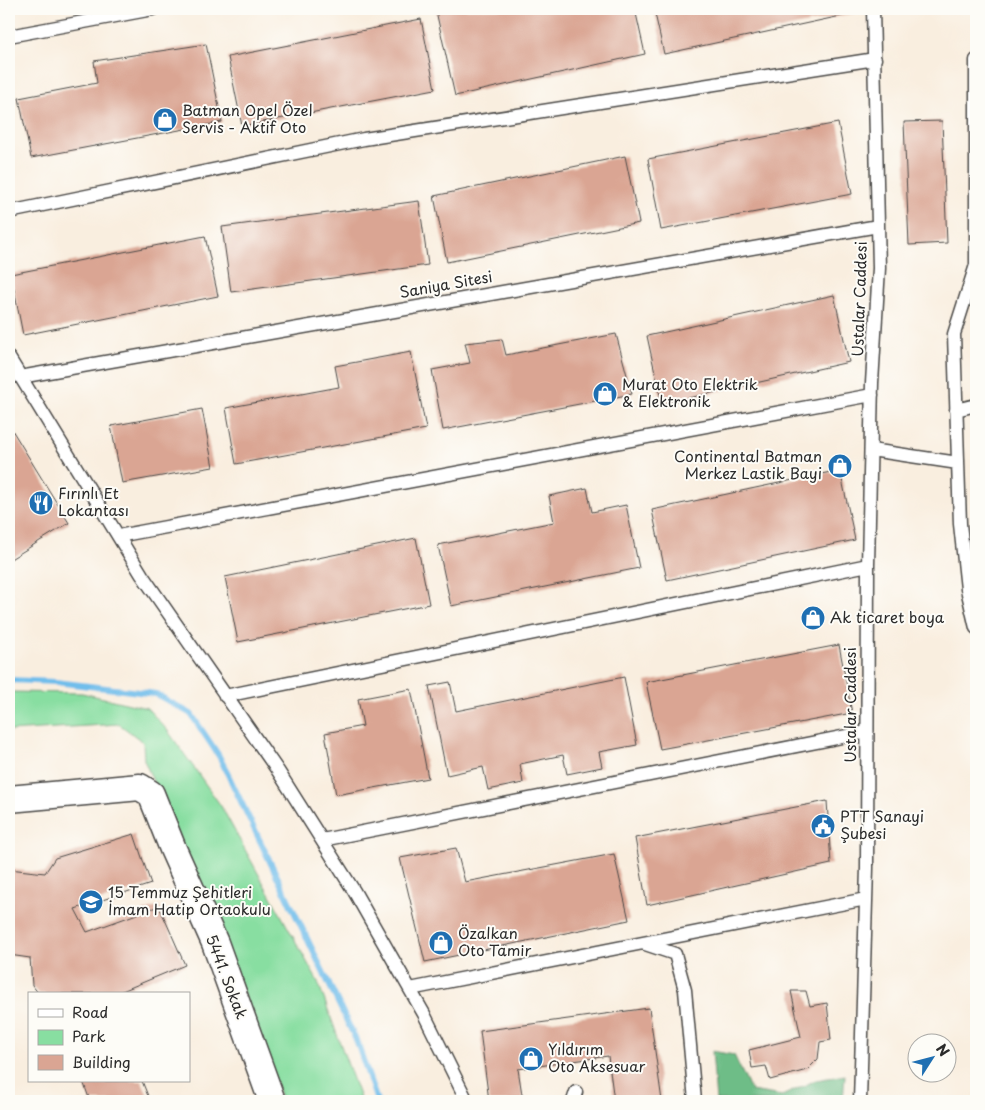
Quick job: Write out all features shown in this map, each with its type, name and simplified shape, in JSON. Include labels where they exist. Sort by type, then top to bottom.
[{"type":"street","name":"5441. Sokak","points":[[9,799],[140,786],[151,794],[215,944],[272,1101]]},
{"type":"lane","points":[[9,36],[153,9]]},
{"type":"lane","name":"Ustalar Caddesi","points":[[860,1101],[866,899],[868,565],[872,395],[879,268],[875,59],[872,9]]},
{"type":"lane","points":[[9,212],[364,139],[875,59]]},
{"type":"lane","points":[[976,60],[976,265],[954,334],[960,524],[971,569],[976,628]]},
{"type":"lane","name":"Saniya Sitesi","points":[[20,377],[878,226]]},
{"type":"lane","points":[[9,358],[142,575],[322,840],[410,989],[467,1101]]},
{"type":"lane","points":[[118,536],[872,395]]},
{"type":"lane","points":[[956,410],[976,405]]},
{"type":"lane","points":[[871,450],[958,463]]},
{"type":"lane","points":[[226,696],[868,565]]},
{"type":"lane","points":[[322,840],[866,732]]},
{"type":"lane","points":[[410,989],[866,899]]},
{"type":"lane","points":[[642,944],[675,954],[685,990],[694,1101]]},
{"type":"green space","points":[[9,692],[82,693],[147,708],[168,731],[221,806],[318,982],[361,1101],[282,1101],[241,986],[144,760],[143,742],[119,724],[9,731]]},
{"type":"green space","points":[[712,1051],[734,1055],[751,1091],[782,1096],[816,1080],[845,1075],[843,1101],[716,1101]]},
{"type":"building","points":[[445,9],[635,9],[645,54],[455,96],[436,11]]},
{"type":"building","points":[[654,9],[855,9],[855,13],[664,54]]},
{"type":"building","points":[[421,19],[435,89],[242,126],[228,57]]},
{"type":"building","points":[[206,44],[222,122],[31,158],[19,98],[97,83],[94,61]]},
{"type":"building","points":[[942,121],[947,243],[909,245],[904,122]]},
{"type":"building","points":[[838,123],[852,194],[661,230],[648,159]]},
{"type":"building","points":[[625,156],[639,223],[447,262],[434,196]]},
{"type":"building","points":[[419,201],[428,265],[231,292],[222,227]]},
{"type":"building","points":[[205,236],[218,296],[23,335],[11,274]]},
{"type":"building","points":[[834,295],[849,362],[662,404],[647,336]]},
{"type":"building","points":[[616,334],[632,394],[443,430],[432,370],[470,363],[465,343],[502,339],[506,355]]},
{"type":"building","points":[[411,352],[426,429],[236,464],[226,408],[339,387],[335,366]]},
{"type":"building","points":[[202,409],[213,467],[122,483],[111,426]]},
{"type":"building","points":[[9,425],[69,523],[9,560]]},
{"type":"building","points":[[840,470],[855,540],[667,580],[652,510]]},
{"type":"building","points":[[587,488],[592,512],[626,505],[639,568],[451,606],[438,545],[554,522],[549,496]]},
{"type":"building","points":[[416,538],[429,604],[238,642],[225,577]]},
{"type":"building","points":[[839,645],[852,713],[660,749],[646,682]]},
{"type":"building","points":[[624,677],[637,745],[599,752],[602,767],[567,774],[563,755],[520,764],[523,783],[488,790],[483,767],[447,775],[429,686],[450,682],[456,711]]},
{"type":"building","points":[[411,689],[428,778],[336,795],[325,733],[363,726],[358,699]]},
{"type":"building","points":[[827,801],[831,864],[647,905],[635,838]]},
{"type":"building","points":[[134,834],[151,884],[75,909],[87,932],[159,906],[185,965],[120,992],[37,992],[32,985],[30,958],[9,955],[9,869],[45,873],[55,858]]},
{"type":"building","points":[[456,848],[465,882],[614,854],[629,920],[425,962],[400,858]]},
{"type":"building","points":[[791,991],[806,991],[810,1006],[827,1003],[831,1040],[820,1042],[818,1059],[807,1070],[770,1080],[766,1066],[752,1068],[749,1050],[801,1037]]},
{"type":"building","points":[[649,1008],[662,1101],[614,1101],[608,1056],[518,1069],[523,1101],[489,1101],[480,1031]]},
{"type":"building","points":[[83,1082],[142,1082],[150,1101],[90,1101]]},
{"type":"waterway","points":[[9,680],[56,682],[156,694],[191,714],[219,756],[357,1042],[377,1101]]},
{"type":"place","name":"Batman Opel Özel Servis - Aktif Oto","points":[[165,120]]},
{"type":"place","name":"Murat Oto Elektrik & Elektronik","points":[[605,394]]},
{"type":"place","name":"Continental Batman Merkez Lastik Bayi","points":[[840,466]]},
{"type":"place","name":"Fırınlı Et Lokantası","points":[[41,503]]},
{"type":"place","name":"Ak ticaret boya","points":[[813,618]]},
{"type":"place","name":"PTT Sanayi Şubesi","points":[[823,826]]},
{"type":"place","name":"15 Temmuz Şehitleri İmam Hatip Ortaokulu","points":[[91,902]]},
{"type":"place","name":"Özalkan Oto Tamir","points":[[441,943]]},
{"type":"place","name":"Yıldırım Oto Aksesuar","points":[[531,1059]]}]
